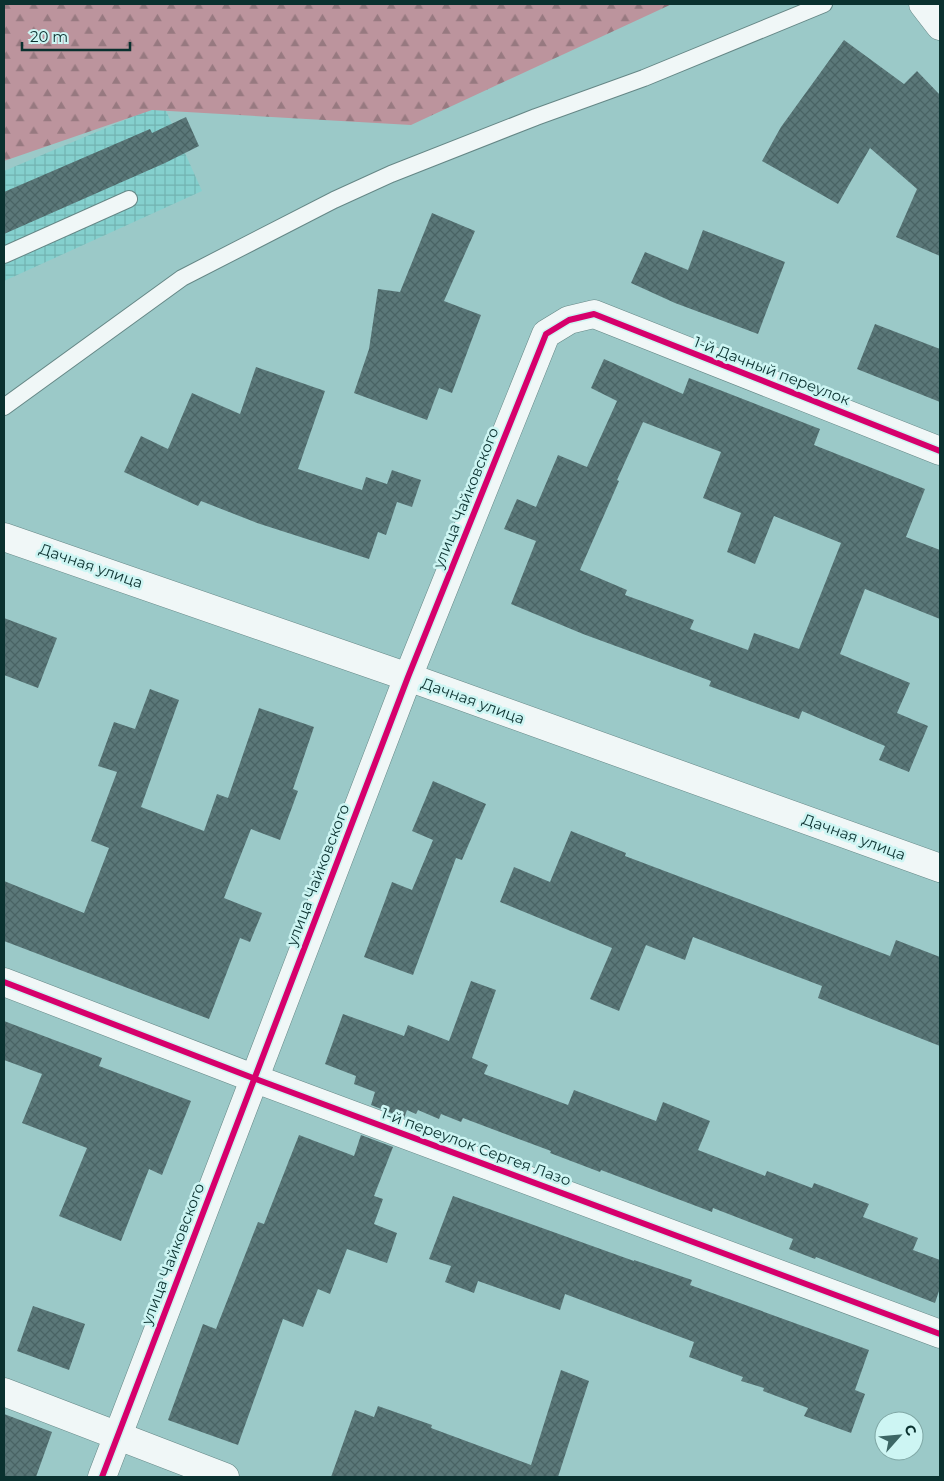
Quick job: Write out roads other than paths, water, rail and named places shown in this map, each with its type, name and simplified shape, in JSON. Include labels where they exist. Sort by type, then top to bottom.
[{"type":"street","points":[[923,4],[940,26]]},
{"type":"street","name":"1-й Дачный переулок","points":[[594,314],[940,451]]},
{"type":"street","name":"улица Чайковского","points":[[102,1477],[408,677],[546,334],[569,320],[594,314]]},
{"type":"street","name":"Дачная улица","points":[[4,537],[408,677],[940,868]]},
{"type":"street","name":"1-й переулок Сергея Лазо","points":[[4,982],[254,1078],[940,1334]]},
{"type":"street","points":[[4,1392],[225,1477]]},
{"type":"lane","points":[[4,407],[182,278],[334,200],[409,167],[536,116],[644,78],[824,4]]},
{"type":"lane","points":[[4,255],[129,199]]}]
